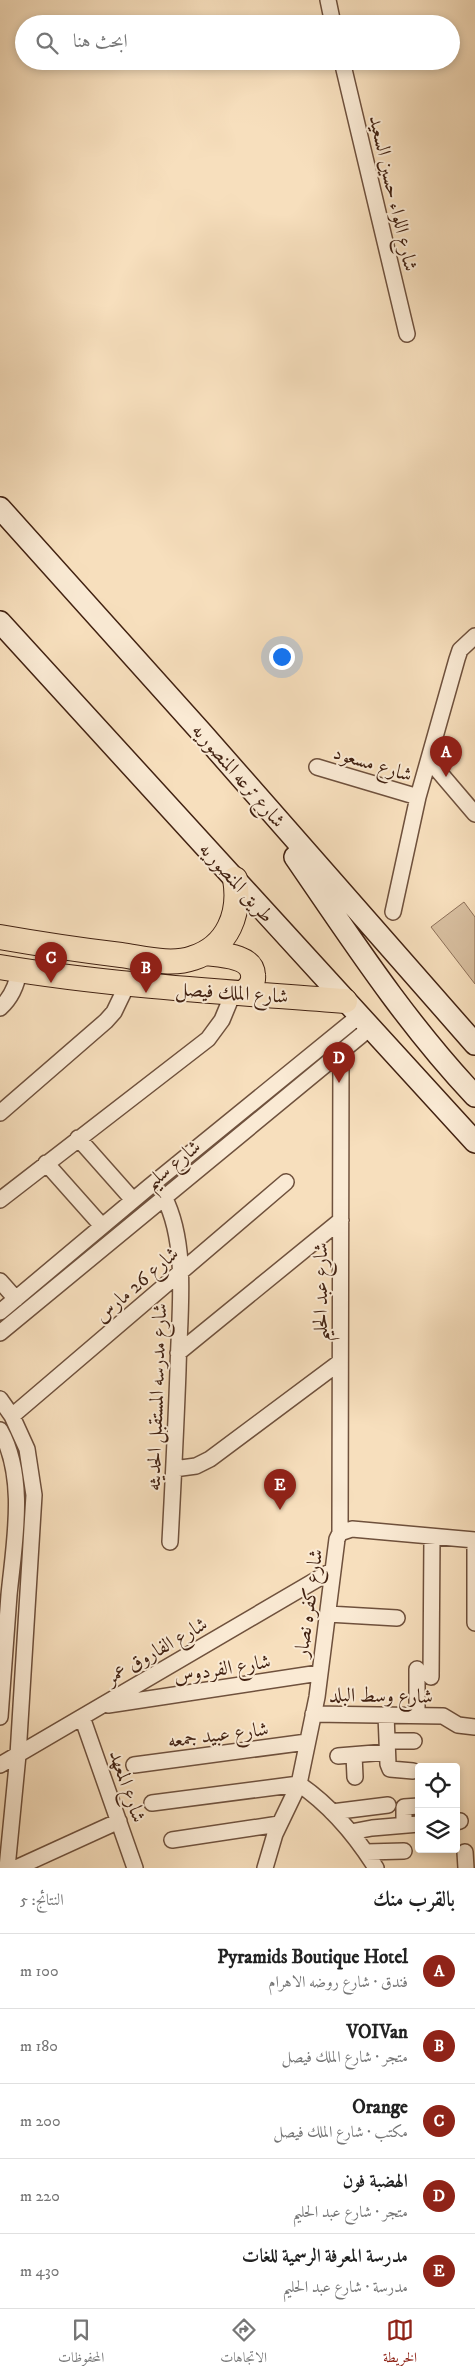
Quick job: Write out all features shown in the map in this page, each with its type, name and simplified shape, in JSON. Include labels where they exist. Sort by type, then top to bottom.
[{"type":"main road","name":"شارع ترعه المنصوريه","points":[[0,508],[475,1044]]},
{"type":"main road","name":"طريق المنصوريه","points":[[0,622],[475,1142]]},
{"type":"main road","points":[[274,816],[290,849],[386,990],[430,1047],[475,1096]]},
{"type":"main road","name":"شارع الملك فيصل","points":[[0,937],[159,960],[178,961],[206,953],[222,939],[233,921],[237,893],[234,879]]},
{"type":"main road","points":[[206,953],[238,958],[247,963],[253,971],[253,980],[239,992]]},
{"type":"main road","name":"شارع الملك فيصل","points":[[9,969],[127,985],[239,992],[358,1015]]},
{"type":"street","points":[[328,0],[331,15]]},
{"type":"street","name":"شارع اللواء حسين السعيد","points":[[344,70],[407,334]]},
{"type":"street","points":[[393,912],[418,797],[457,659],[468,640],[475,636]]},
{"type":"street","points":[[429,760],[475,814]]},
{"type":"street","name":"شارع مسعود","points":[[317,767],[418,797]]},
{"type":"street","points":[[0,1008],[17,982],[9,969]]},
{"type":"street","points":[[0,1113],[110,1016],[127,985]]},
{"type":"street","points":[[0,1200],[208,1039],[239,992]]},
{"type":"street","name":"شارع سليم","points":[[0,1333],[341,1051],[358,1015]]},
{"type":"street","name":"شارع سليم","points":[[0,1312],[358,1015]]},
{"type":"street","name":"شارع عبد الحليم","points":[[340,1533],[341,1051]]},
{"type":"street","points":[[78,1138],[134,1200]]},
{"type":"street","points":[[46,1163],[102,1226]]},
{"type":"street","name":"شارع 26 مارس","points":[[12,1416],[286,1182]]},
{"type":"street","name":"شارع مدرسه المستقبل الحديثه","points":[[164,1197],[176,1227],[179,1272],[178,1353],[170,1542]]},
{"type":"street","points":[[178,1353],[341,1220]]},
{"type":"street","points":[[0,1281],[16,1299]]},
{"type":"street","points":[[174,1469],[196,1466],[210,1459],[340,1362]]},
{"type":"street","points":[[0,1399],[12,1416],[27,1449],[34,1496],[18,1755],[7,1868]]},
{"type":"street","points":[[0,1431],[7,1444],[7,1534],[0,1717]]},
{"type":"street","name":"شارع كفره نصار","points":[[260,1867],[279,1824],[300,1784],[313,1714],[337,1539],[340,1533],[352,1529],[475,1540]]},
{"type":"street","points":[[431,1677],[432,1537]]},
{"type":"street","points":[[475,1540],[475,1623]]},
{"type":"street","name":"شارع الفاروق عمر","points":[[0,1765],[333,1570]]},
{"type":"street","points":[[328,1614],[397,1618]]},
{"type":"street","points":[[417,1669],[417,1716]]},
{"type":"street","name":"شارع الفردوس","points":[[100,1706],[319,1673]]},
{"type":"street","name":"شارع وسط البلد","points":[[313,1714],[443,1716],[458,1725],[475,1727]]},
{"type":"street","points":[[386,1715],[390,1769],[413,1771]]},
{"type":"street","name":"شارع المعهد","points":[[82,1717],[135,1868]]},
{"type":"street","points":[[355,1777],[346,1756],[414,1741]]},
{"type":"street","name":"شارع عبيد جمعه","points":[[134,1764],[307,1742]]},
{"type":"street","points":[[152,1803],[300,1784],[332,1812],[351,1832],[376,1868]]},
{"type":"street","points":[[332,1812],[388,1805]]},
{"type":"street","points":[[351,1832],[412,1824],[404,1807],[415,1806]]},
{"type":"street","points":[[16,1868],[119,1821]]},
{"type":"street","points":[[172,1840],[279,1824]]},
{"type":"street","points":[[366,1852],[404,1851]]},
{"type":"street","points":[[465,1852],[466,1868]]},
{"type":"shaded area","points":[[464,902],[475,917],[475,984],[431,927]]},
{"type":"place","name":"Pyramids Boutique Hotel","points":[[446,777]]},
{"type":"place","name":"Orange","points":[[51,983]]},
{"type":"place","name":"VOIVan","points":[[146,993]]},
{"type":"place","name":"الهضبة فون","points":[[339,1083]]},
{"type":"place","name":"مدرسة المعرفة الرسمية للغات","points":[[280,1510]]}]
